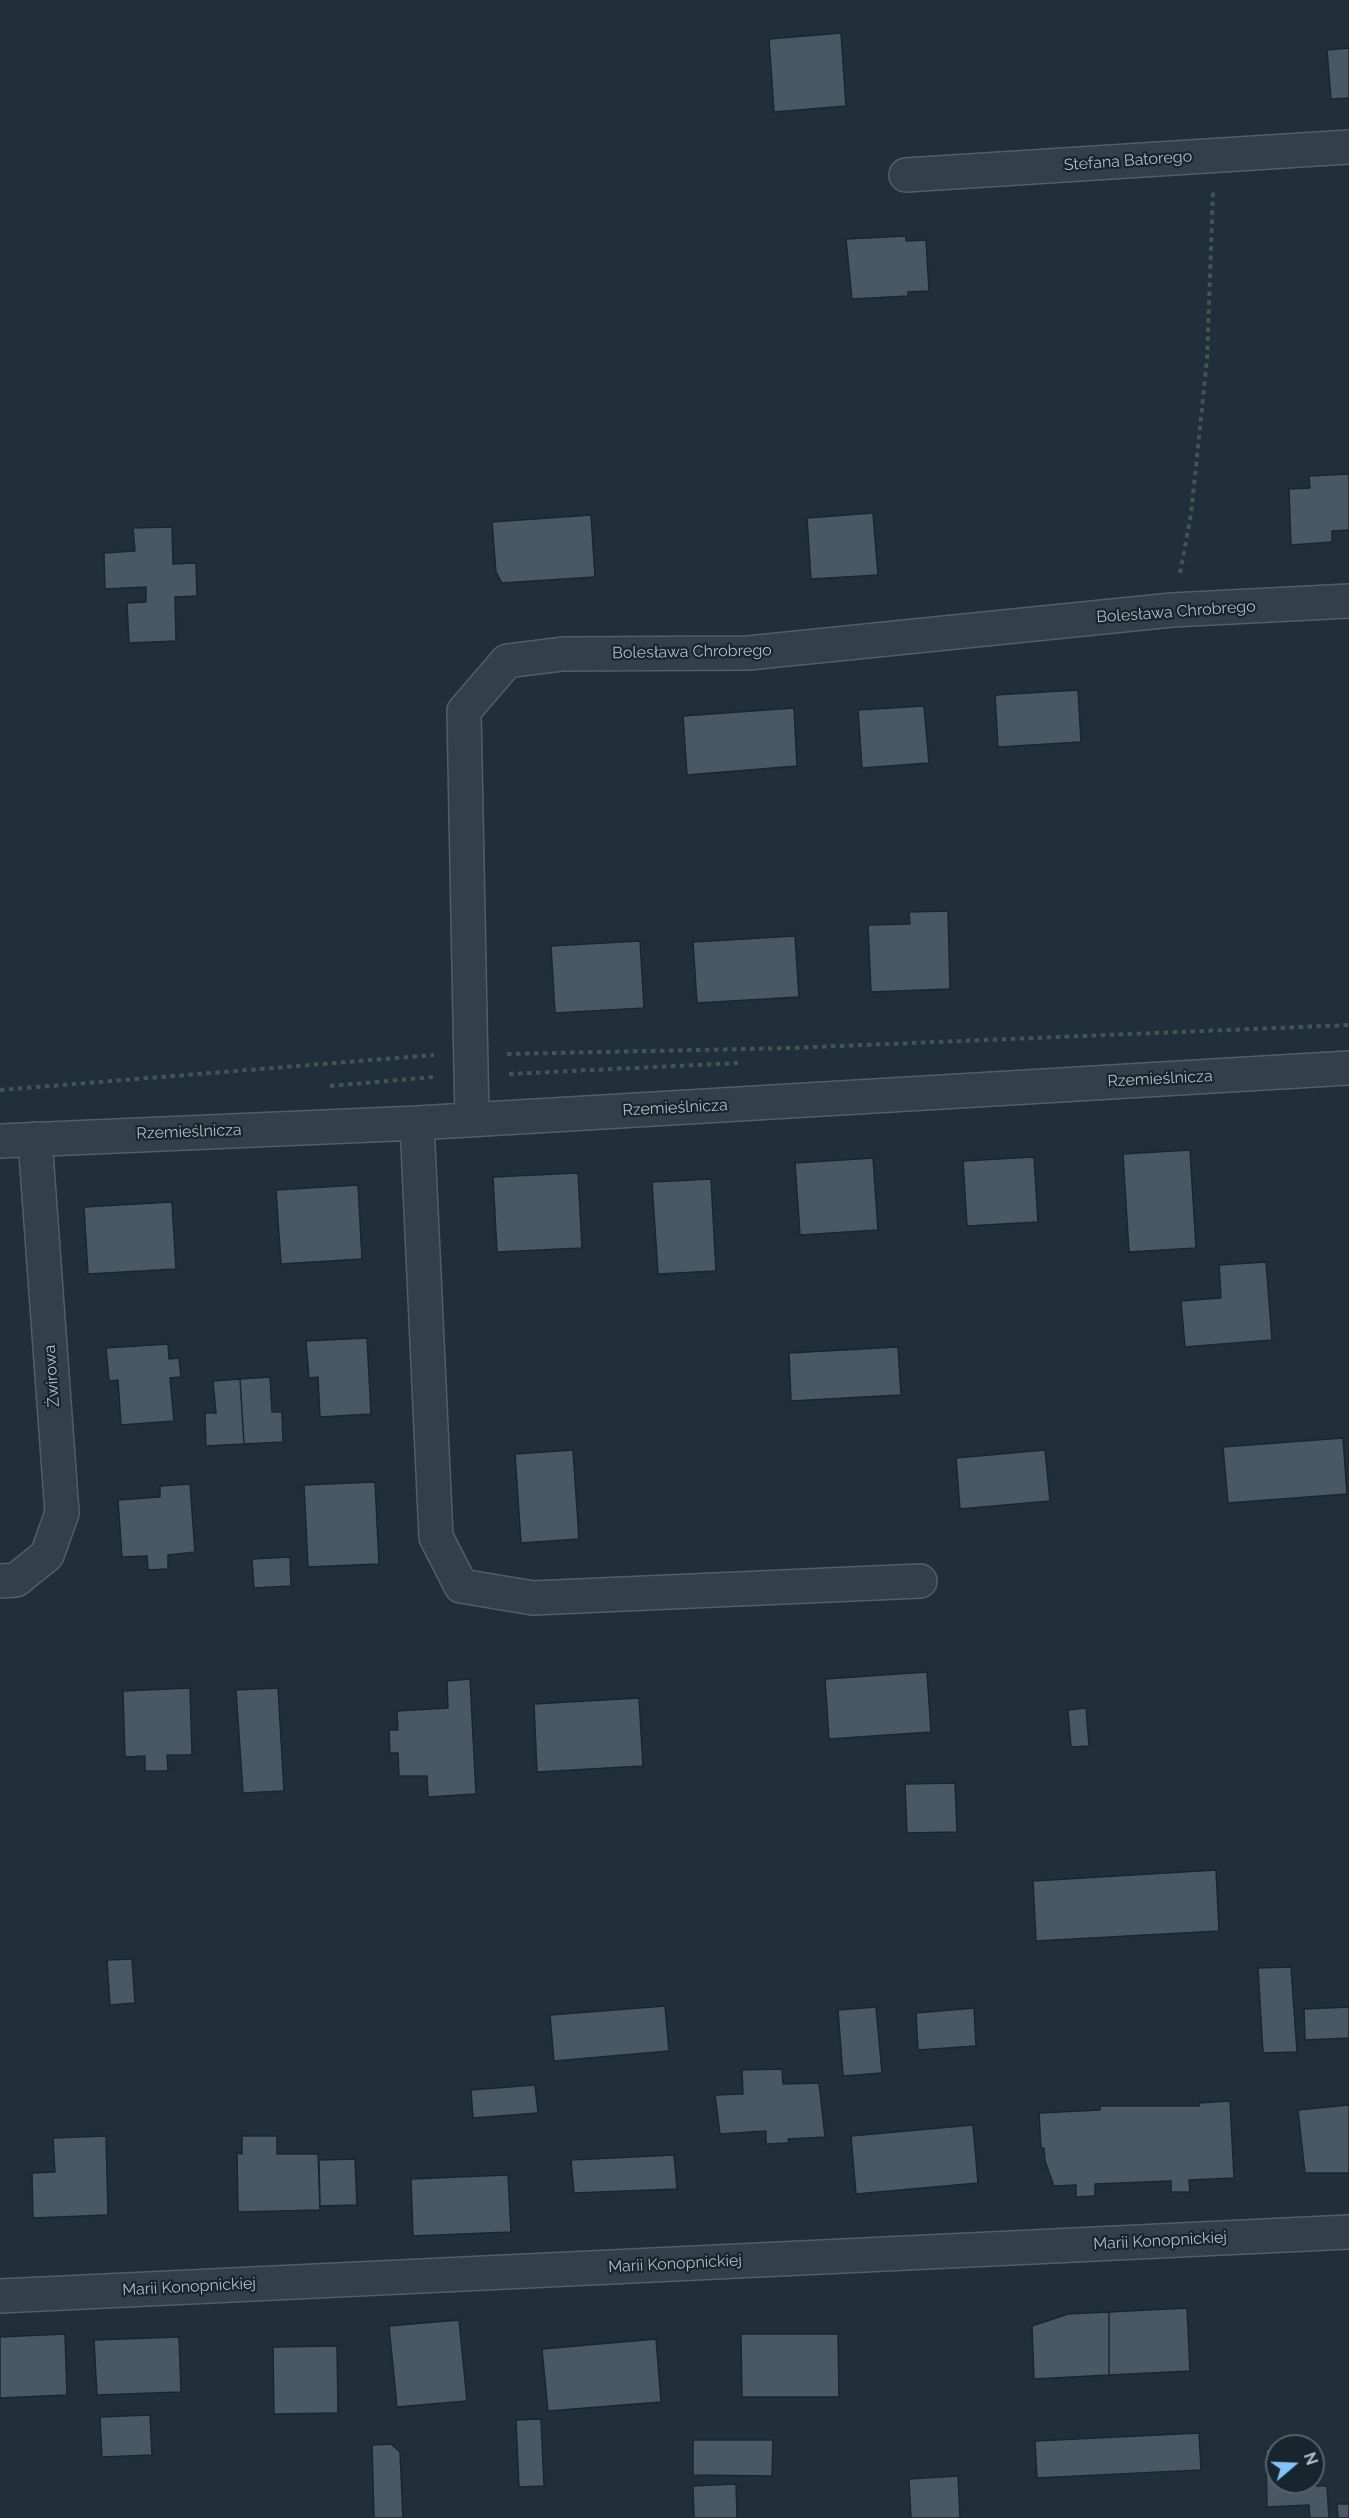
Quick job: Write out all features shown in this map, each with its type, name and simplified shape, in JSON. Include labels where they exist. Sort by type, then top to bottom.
[{"type":"street","name":"Stefana Batorego","points":[[906,175],[1349,147]]},
{"type":"street","name":"Bolesława Chrobrego","points":[[472,1120],[464,711],[507,661],[563,654],[748,653],[1172,610],[1349,601]]},
{"type":"street","name":"Rzemieślnicza","points":[[0,1141],[417,1123],[1349,1068]]},
{"type":"street","points":[[417,1123],[436,1537],[461,1586],[533,1598],[920,1581]]},
{"type":"street","name":"Żwirowa","points":[[0,1581],[16,1580],[47,1555],[62,1513],[36,1138]]},
{"type":"street","name":"Marii Konopnickiej","points":[[0,2296],[1349,2232]]},
{"type":"path","points":[[1172,610],[1191,514],[1207,360],[1214,156]]},
{"type":"path","points":[[0,1090],[430,1055],[790,1048],[1349,1024]]},
{"type":"building","points":[[841,33],[846,106],[774,112],[769,39]]},
{"type":"building","points":[[1349,48],[1349,98],[1331,99],[1327,50]]},
{"type":"building","points":[[906,236],[906,241],[926,240],[929,291],[908,292],[908,296],[852,299],[846,239]]},
{"type":"building","points":[[1349,474],[1349,530],[1332,531],[1332,542],[1291,545],[1289,489],[1310,488],[1309,476]]},
{"type":"building","points":[[873,513],[878,575],[811,579],[807,518]]},
{"type":"building","points":[[591,515],[595,577],[502,583],[496,572],[492,522]]},
{"type":"building","points":[[172,527],[173,564],[196,563],[197,596],[175,597],[176,641],[129,643],[127,603],[146,602],[146,587],[105,589],[104,553],[135,551],[133,528]]},
{"type":"building","points":[[1078,690],[1081,742],[998,747],[995,695]]},
{"type":"building","points":[[924,706],[929,763],[862,768],[858,710]]},
{"type":"building","points":[[794,708],[797,766],[687,775],[683,716]]},
{"type":"building","points":[[948,911],[950,989],[871,992],[868,925],[910,924],[909,912]]},
{"type":"building","points":[[795,936],[799,997],[697,1003],[693,942]]},
{"type":"building","points":[[640,941],[644,1008],[555,1013],[551,946]]},
{"type":"building","points":[[1190,1150],[1196,1248],[1129,1252],[1123,1154]]},
{"type":"building","points":[[1034,1157],[1038,1222],[967,1226],[963,1161]]},
{"type":"building","points":[[873,1158],[878,1230],[800,1235],[795,1163]]},
{"type":"building","points":[[578,1173],[582,1248],[497,1252],[493,1177]]},
{"type":"building","points":[[711,1179],[716,1271],[658,1274],[652,1182]]},
{"type":"building","points":[[358,1185],[362,1259],[281,1264],[276,1190]]},
{"type":"building","points":[[172,1202],[176,1269],[88,1274],[84,1207]]},
{"type":"building","points":[[1266,1262],[1272,1340],[1185,1347],[1181,1301],[1221,1298],[1219,1265]]},
{"type":"building","points":[[367,1338],[371,1414],[320,1417],[318,1377],[309,1378],[306,1341]]},
{"type":"building","points":[[168,1344],[169,1359],[179,1358],[181,1377],[170,1378],[174,1421],[121,1425],[118,1380],[109,1381],[106,1348]]},
{"type":"building","points":[[898,1347],[901,1395],[791,1401],[789,1353]]},
{"type":"building","points":[[270,1377],[272,1412],[282,1412],[283,1442],[244,1444],[240,1379]]},
{"type":"building","points":[[240,1379],[244,1444],[206,1446],[205,1413],[216,1413],[213,1381]]},
{"type":"building","points":[[1343,1438],[1347,1494],[1228,1503],[1223,1447]]},
{"type":"building","points":[[573,1450],[579,1539],[521,1543],[515,1454]]},
{"type":"building","points":[[1045,1450],[1050,1501],[960,1509],[956,1458]]},
{"type":"building","points":[[375,1482],[379,1564],[308,1567],[304,1485]]},
{"type":"building","points":[[190,1484],[195,1552],[168,1555],[168,1569],[148,1570],[147,1556],[122,1557],[118,1500],[160,1497],[160,1486]]},
{"type":"building","points":[[290,1557],[291,1586],[254,1588],[252,1559]]},
{"type":"building","points":[[927,1672],[931,1732],[829,1739],[825,1679]]},
{"type":"building","points":[[470,1679],[476,1794],[428,1797],[427,1776],[399,1776],[398,1753],[390,1753],[389,1730],[398,1730],[397,1711],[448,1708],[447,1681]]},
{"type":"building","points":[[190,1688],[192,1755],[167,1755],[168,1771],[145,1771],[145,1756],[125,1757],[123,1691]]},
{"type":"building","points":[[278,1688],[284,1791],[243,1793],[236,1690]]},
{"type":"building","points":[[639,1698],[643,1766],[537,1772],[534,1704]]},
{"type":"building","points":[[1086,1708],[1089,1746],[1071,1747],[1068,1710]]},
{"type":"building","points":[[955,1783],[957,1832],[907,1833],[905,1784]]},
{"type":"building","points":[[1216,1870],[1219,1931],[1036,1941],[1033,1881]]},
{"type":"building","points":[[132,1959],[135,2003],[110,2005],[107,1960]]},
{"type":"building","points":[[1291,1967],[1297,2052],[1263,2053],[1258,1968]]},
{"type":"building","points":[[665,2006],[669,2051],[554,2061],[550,2015]]},
{"type":"building","points":[[876,2007],[882,2073],[843,2076],[838,2010]]},
{"type":"building","points":[[1349,2007],[1349,2038],[1305,2040],[1304,2009]]},
{"type":"building","points":[[974,2008],[976,2046],[918,2050],[916,2013]]},
{"type":"building","points":[[782,2069],[783,2084],[819,2083],[825,2137],[788,2139],[789,2143],[766,2144],[766,2131],[720,2134],[715,2095],[743,2094],[742,2070]]},
{"type":"building","points":[[535,2085],[538,2113],[473,2118],[471,2090]]},
{"type":"building","points":[[1230,2101],[1234,2178],[1189,2180],[1190,2192],[1171,2192],[1171,2181],[1095,2184],[1095,2196],[1076,2197],[1076,2185],[1054,2186],[1045,2161],[1044,2148],[1041,2148],[1039,2113],[1100,2110],[1100,2106],[1199,2106],[1199,2103]]},
{"type":"building","points":[[1349,2105],[1349,2173],[1305,2173],[1298,2110]]},
{"type":"building","points":[[973,2125],[978,2183],[856,2194],[851,2136]]},
{"type":"building","points":[[106,2136],[108,2215],[33,2218],[32,2173],[55,2172],[53,2138]]},
{"type":"building","points":[[242,2136],[277,2136],[277,2154],[318,2154],[320,2210],[238,2212],[237,2153],[242,2154]]},
{"type":"building","points":[[674,2155],[677,2189],[574,2193],[571,2160]]},
{"type":"building","points":[[355,2159],[357,2205],[320,2206],[319,2160]]},
{"type":"building","points":[[508,2175],[511,2232],[413,2236],[411,2179]]},
{"type":"building","points":[[1187,2308],[1190,2371],[1109,2375],[1109,2312]]},
{"type":"building","points":[[1109,2312],[1109,2375],[1034,2379],[1032,2326],[1068,2314]]},
{"type":"building","points":[[459,2320],[467,2401],[397,2407],[389,2326]]},
{"type":"building","points":[[65,2334],[67,2395],[0,2398],[0,2337]]},
{"type":"building","points":[[741,2334],[838,2334],[839,2397],[742,2397]]},
{"type":"building","points":[[179,2337],[181,2392],[97,2395],[94,2340]]},
{"type":"building","points":[[656,2339],[661,2402],[548,2411],[542,2349]]},
{"type":"building","points":[[337,2346],[338,2413],[274,2414],[273,2347]]},
{"type":"building","points":[[150,2415],[152,2455],[102,2457],[100,2417]]},
{"type":"building","points":[[541,2419],[544,2486],[519,2487],[516,2420]]},
{"type":"building","points":[[1199,2433],[1201,2470],[1037,2478],[1035,2441]]},
{"type":"building","points":[[693,2440],[773,2440],[772,2476],[693,2475]]},
{"type":"building","points":[[391,2444],[400,2452],[403,2518],[374,2518],[372,2445]]},
{"type":"building","points":[[958,2476],[960,2518],[911,2518],[909,2479]]},
{"type":"building","points":[[736,2484],[737,2518],[694,2518],[693,2486]]},
{"type":"building","points":[[1325,2486],[1327,2486],[1329,2518],[1310,2518],[1309,2505],[1267,2507],[1267,2494],[1325,2494]]},
{"type":"building","points":[[1337,2504],[1349,2504],[1349,2518],[1338,2518]]}]
